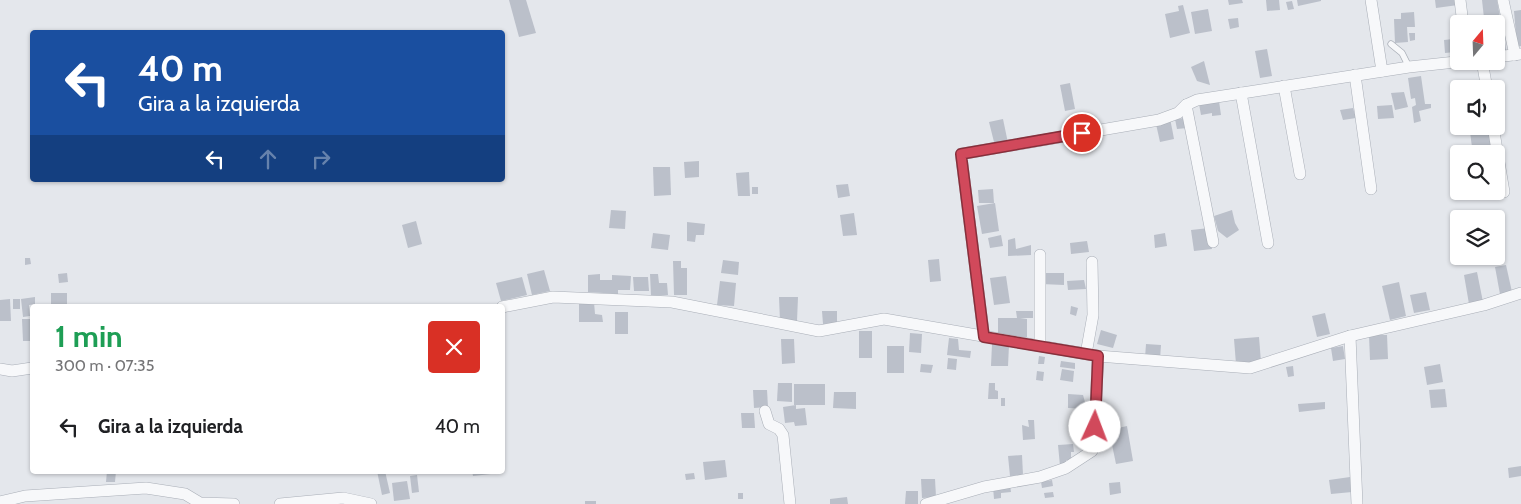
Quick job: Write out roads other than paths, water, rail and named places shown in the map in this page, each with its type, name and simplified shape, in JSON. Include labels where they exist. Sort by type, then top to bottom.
[{"type":"street","points":[[1371,0],[1382,71]]},
{"type":"street","points":[[1460,0],[1462,15]]},
{"type":"street","points":[[1503,0],[1518,55],[1505,57]]},
{"type":"street","points":[[984,337],[961,154],[1159,120],[1178,113],[1186,105],[1197,100],[1409,67],[1450,63]]},
{"type":"street","points":[[1355,76],[1371,189]]},
{"type":"street","points":[[1284,86],[1300,174]]},
{"type":"street","points":[[1241,93],[1268,243]]},
{"type":"street","points":[[1186,105],[1213,242]]},
{"type":"street","points":[[1040,255],[1040,346]]},
{"type":"street","points":[[926,504],[984,487],[1040,477],[1066,468],[1092,451],[1094,445],[1092,262]]},
{"type":"street","points":[[505,306],[553,297],[672,302],[819,332],[884,319],[1092,355],[1250,368],[1350,336],[1484,305],[1521,293]]},
{"type":"street","points":[[1350,336],[1357,504]]},
{"type":"street","points":[[0,369],[12,371],[30,368]]},
{"type":"street","points":[[765,411],[769,424],[779,429],[783,435],[790,504]]},
{"type":"street","points":[[0,502],[25,496],[146,488],[185,494],[200,504],[234,504]]},
{"type":"street","points":[[280,504],[344,498],[371,504]]},
{"type":"lane","points":[[1391,44],[1402,53],[1409,67]]}]
